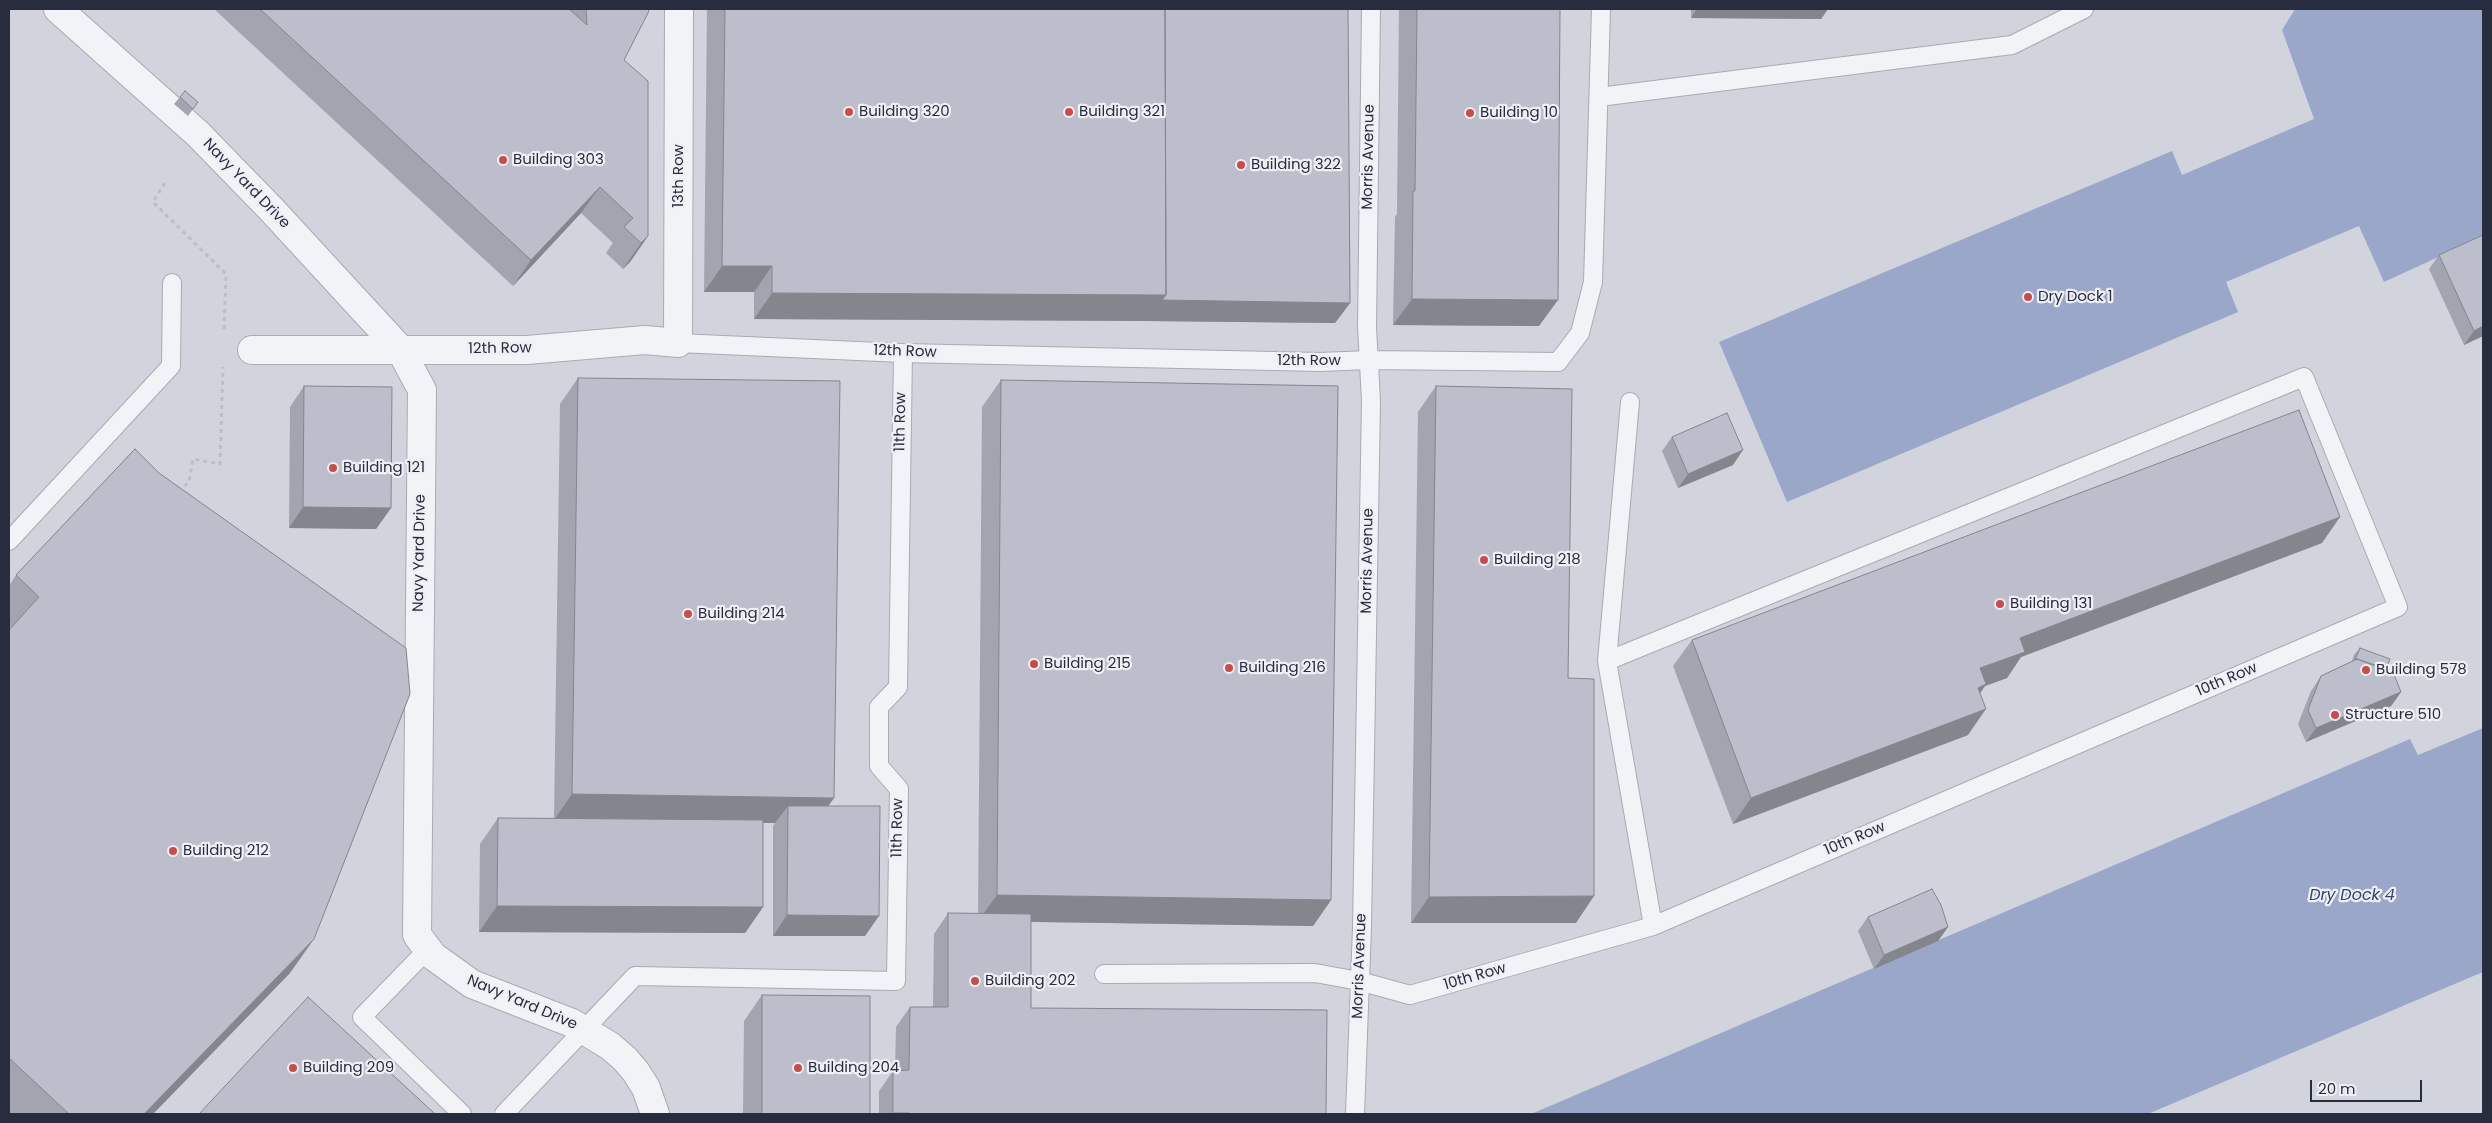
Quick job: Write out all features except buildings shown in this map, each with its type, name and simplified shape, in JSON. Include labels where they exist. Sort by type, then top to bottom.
[{"type":"street","name":"Navy Yard Drive","points":[[58,9],[198,134],[271,209],[400,349],[422,390],[417,935],[427,950],[442,964],[472,984],[582,1029],[625,1059],[646,1088],[655,1114]]},
{"type":"street","name":"13th Row","points":[[678,343],[679,9]]},
{"type":"street","name":"12th Row","points":[[252,350],[527,350],[645,340],[678,343]]},
{"type":"lane","name":"Morris Avenue","points":[[1355,1114],[1362,917],[1370,360],[1367,327],[1371,9]]},
{"type":"lane","points":[[1601,9],[1599,97],[2012,45],[2084,9]]},
{"type":"lane","name":"12th Row","points":[[678,343],[902,352],[1320,362],[1370,360],[1558,362],[1580,333],[1593,282],[1599,97]]},
{"type":"lane","points":[[9,541],[171,366],[172,283]]},
{"type":"lane","name":"11th Row","points":[[582,1029],[635,976],[896,981],[899,789],[879,766],[879,707],[898,687],[902,352]]},
{"type":"lane","name":"10th Row","points":[[1104,974],[1315,973],[1359,981],[1410,995],[1653,926],[2398,606],[2304,377],[1607,661]]},
{"type":"lane","points":[[1630,402],[1607,661],[1653,926]]},
{"type":"lane","points":[[427,950],[362,1017],[462,1114]]},
{"type":"lane","points":[[504,1114],[582,1029]]},
{"type":"path","points":[[165,183],[153,202],[226,274],[224,334]]},
{"type":"path","points":[[176,493],[189,482],[193,459],[220,464],[223,364]]},
{"type":"shaded area","points":[[9,9],[2295,9],[2282,30],[2384,282],[2478,239],[2483,250],[2483,728],[2418,755],[2410,740],[1531,1114],[9,1114]]},
{"type":"shaded area","points":[[2483,972],[2483,1114],[2148,1114]]},
{"type":"water","name":"Dry Dock 1","points":[[2295,9],[2483,9],[2483,250],[2478,239],[2384,282],[2359,226],[2226,282],[2238,312],[1787,502],[1719,342],[2172,151],[2182,175],[2314,119],[2282,30]]},
{"type":"water","name":"Dry Dock 4","points":[[2483,728],[2483,972],[2148,1114],[1531,1114],[2410,739],[2418,755]]},
{"type":"place","name":"Building 320","points":[[849,112]]},
{"type":"place","name":"Building 321","points":[[1069,112]]},
{"type":"place","name":"Building 10","points":[[1470,113]]},
{"type":"place","name":"Building 303","points":[[503,160]]},
{"type":"place","name":"Building 322","points":[[1241,165]]},
{"type":"place","name":"Dry Dock 1","points":[[2028,297]]},
{"type":"place","name":"Building 121","points":[[333,468]]},
{"type":"place","name":"Building 218","points":[[1484,560]]},
{"type":"place","name":"Building 131","points":[[2000,604]]},
{"type":"place","name":"Building 214","points":[[688,614]]},
{"type":"place","name":"Building 215","points":[[1034,664]]},
{"type":"place","name":"Building 216","points":[[1229,668]]},
{"type":"place","name":"Building 578","points":[[2366,670]]},
{"type":"place","name":"Structure 510","points":[[2335,715]]},
{"type":"place","name":"Building 212","points":[[173,851]]},
{"type":"place","name":"Building 202","points":[[975,981]]},
{"type":"place","name":"Building 209","points":[[293,1068]]},
{"type":"place","name":"Building 204","points":[[798,1068]]}]
